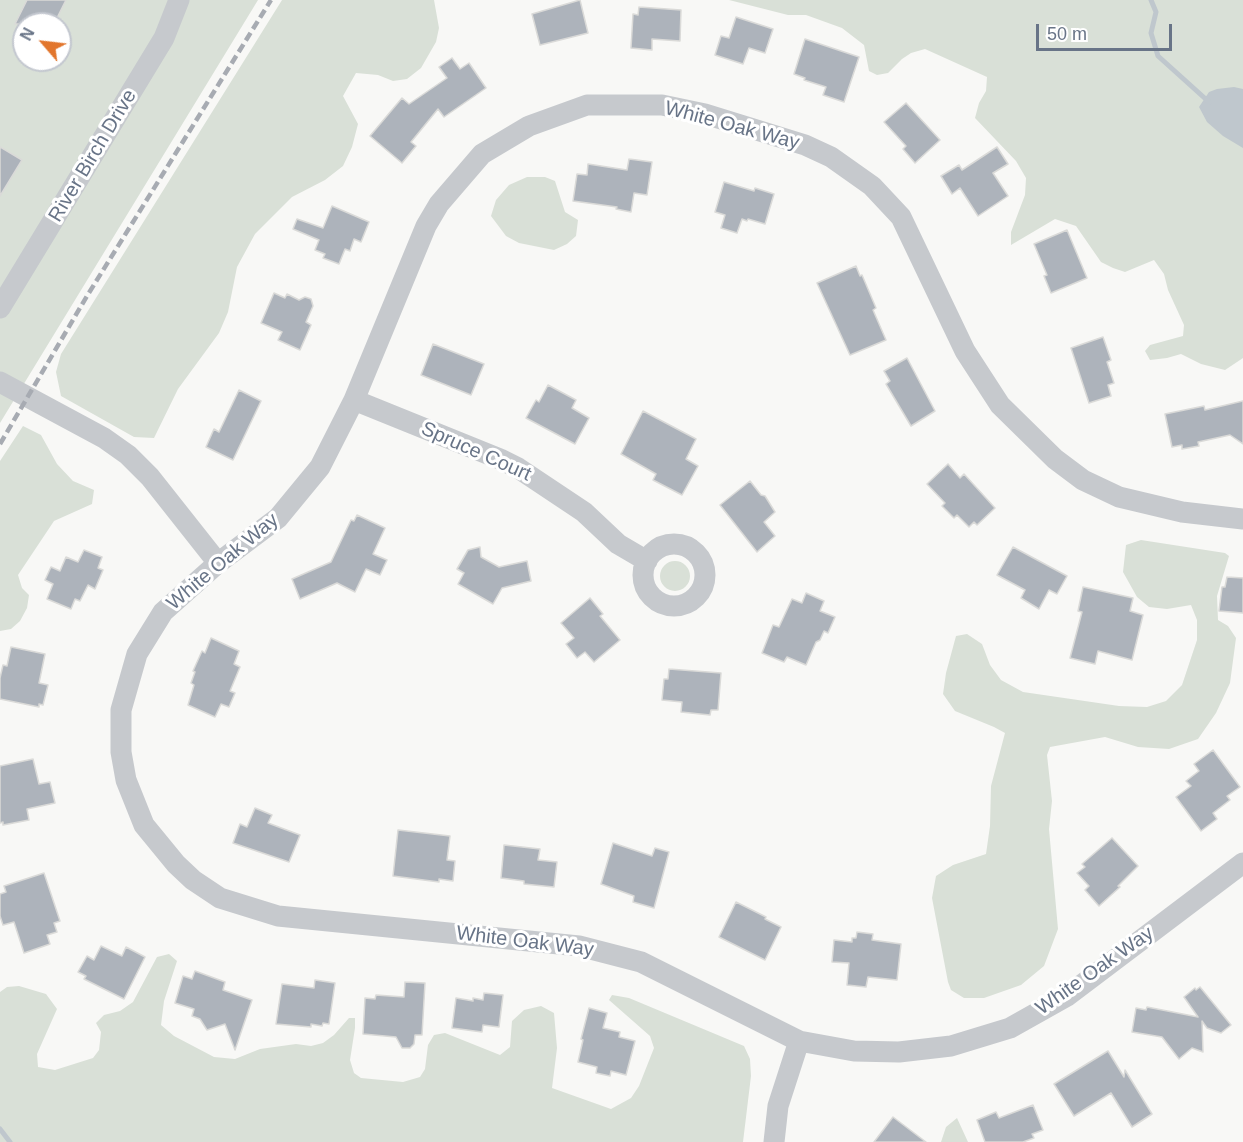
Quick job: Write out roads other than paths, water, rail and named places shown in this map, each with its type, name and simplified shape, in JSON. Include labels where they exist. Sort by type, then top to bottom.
[{"type":"street","name":"River Birch Drive","points":[[0,308],[164,38],[179,0]]},
{"type":"street","name":"White Oak Way","points":[[1243,519],[1182,512],[1119,497],[1083,480],[1055,459],[1000,405],[965,351],[901,218],[872,186],[831,157],[805,145],[705,114],[662,105],[587,105],[529,126],[482,154],[439,204],[426,226],[354,400],[320,467],[278,518],[218,564],[163,612],[137,654],[121,710],[121,752],[126,780],[144,825],[176,864],[193,880],[220,898],[278,916],[579,946],[641,962],[799,1041],[854,1050],[899,1052],[951,1046],[1010,1028],[1067,996],[1243,863]]},
{"type":"street","points":[[0,382],[104,438],[128,455],[150,477],[218,564]]},
{"type":"street","name":"Spruce Court","points":[[354,400],[518,468],[584,512],[618,544],[647,561]]},
{"type":"street","points":[[774,1142],[778,1106],[799,1041]]},
{"type":"waterway","points":[[1151,0],[1156,12],[1151,33],[1158,56],[1209,102]]},
{"type":"waterway","points":[[0,1129],[10,1142]]},
{"type":"railway","points":[[0,444],[87,296],[271,0]]}]
